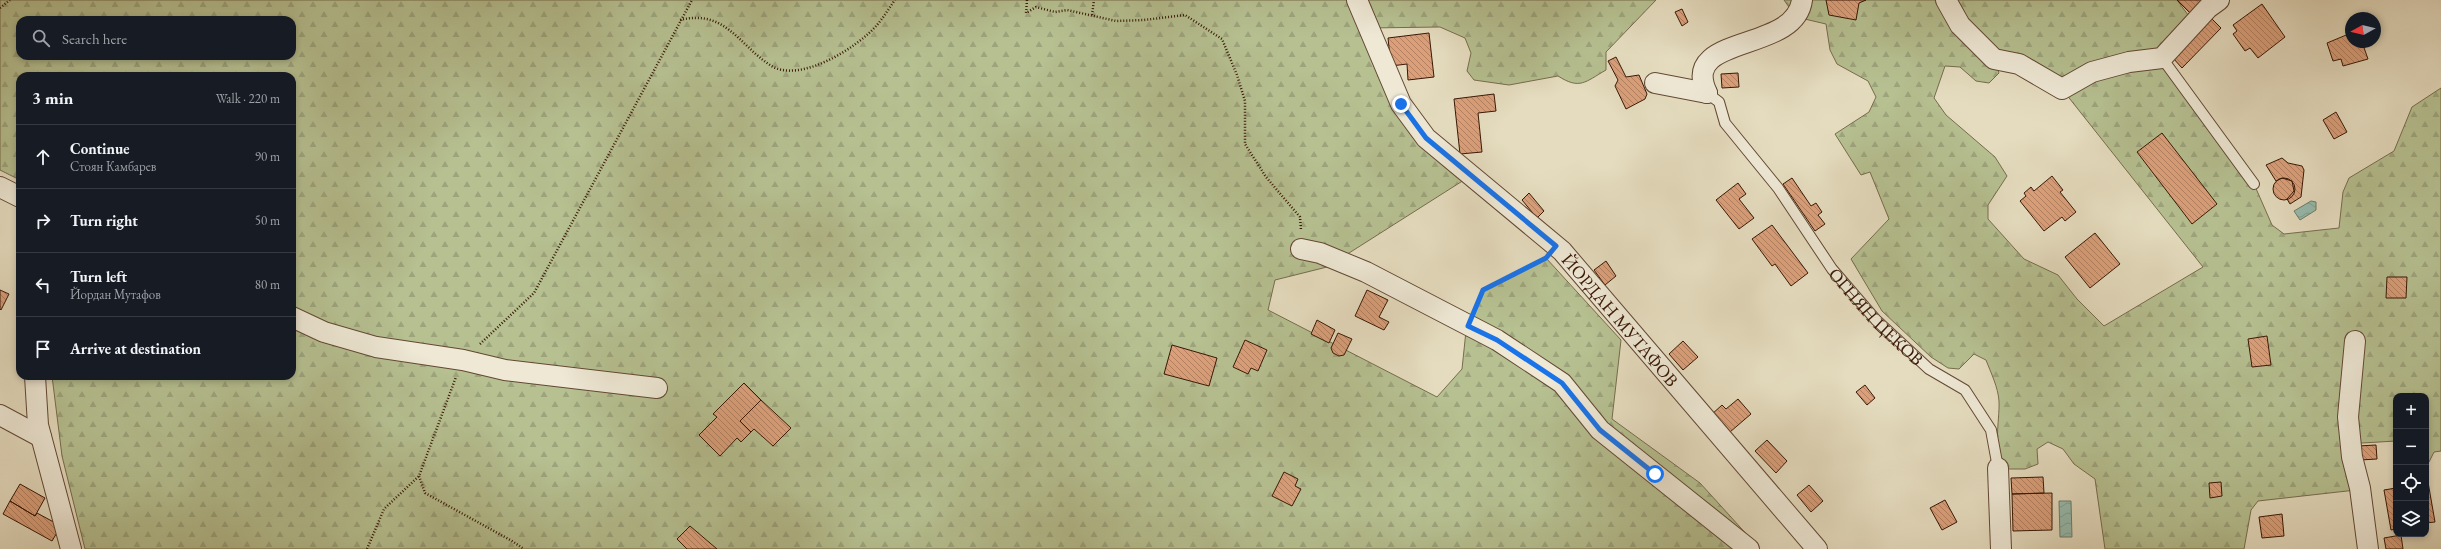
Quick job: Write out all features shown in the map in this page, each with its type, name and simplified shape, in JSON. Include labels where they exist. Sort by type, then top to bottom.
[{"type":"street","name":"ЙОРДАН МУТАФОВ","points":[[1357,0],[1401,104],[1426,138],[1556,246],[1817,549]]},
{"type":"street","points":[[1707,93],[1702,83],[1702,71],[1707,61],[1724,51],[1783,29],[1796,17],[1802,0]]},
{"type":"street","points":[[1946,0],[1960,25],[1994,59],[2019,64],[2062,89],[2092,72],[2129,62],[2162,58],[2208,8],[2219,0]]},
{"type":"street","points":[[1655,83],[1707,93]]},
{"type":"street","points":[[0,187],[16,195]]},
{"type":"street","points":[[1301,249],[1320,253],[1366,272],[1497,340],[1562,383],[1600,430],[1749,549]]},
{"type":"street","points":[[296,320],[324,332],[376,346],[463,360],[506,370],[657,388]]},
{"type":"street","points":[[2355,341],[2348,417],[2352,457],[2360,488],[2368,549]]},
{"type":"street","points":[[35,380],[41,437],[71,549]]},
{"type":"street","points":[[3,417],[41,437]]},
{"type":"street","name":"ОГНЯН ЦЕКОВ","points":[[1998,468],[2001,549]]},
{"type":"lane","points":[[2162,58],[2254,184]]},
{"type":"lane","name":"ОГНЯН ЦЕКОВ","points":[[1707,93],[1719,102],[1725,123],[1778,188],[1832,269],[1871,314],[1929,369],[1966,390],[1991,430],[1998,468]]},
{"type":"path","points":[[0,8],[10,0]]},
{"type":"path","points":[[367,549],[384,509],[419,476],[463,360],[534,293],[679,20],[692,0]]},
{"type":"path","points":[[679,20],[706,17],[730,31],[771,66],[793,71],[811,68],[844,51],[877,26],[895,0]]},
{"type":"path","points":[[1027,0],[1026,13],[1036,7],[1055,12],[1068,10],[1116,21],[1144,20],[1185,15],[1222,39],[1237,75],[1245,101],[1246,144],[1266,177],[1300,217],[1301,249]]},
{"type":"path","points":[[1092,15],[1094,0]]},
{"type":"path","points":[[1468,326],[1483,290],[1546,258],[1556,246]]},
{"type":"path","points":[[419,476],[425,493],[524,549]]},
{"type":"green space","points":[[0,0],[1656,0],[1606,52],[1606,70],[1582,83],[1572,83],[1558,76],[1509,85],[1474,80],[1467,71],[1471,53],[1465,38],[1440,27],[1368,28],[1394,105],[1464,180],[1327,267],[1275,280],[1268,310],[1437,397],[1462,369],[1466,331],[1483,290],[1546,258],[1621,340],[1612,419],[1700,483],[1760,549],[85,549],[62,456],[52,380],[296,380],[296,72],[16,72],[16,178],[0,170]]},
{"type":"green space","points":[[1784,0],[2177,0],[2194,23],[2162,58],[2254,184],[2272,225],[2284,234],[2339,228],[2343,192],[2349,178],[2394,151],[2412,107],[2441,88],[2441,451],[2434,452],[2429,462],[2429,393],[2393,393],[2393,441],[2345,444],[2356,490],[2258,501],[2251,510],[2244,549],[2105,549],[2095,479],[2074,464],[2063,449],[2048,442],[2037,449],[2038,464],[2025,469],[2008,469],[2003,462],[1998,446],[1999,401],[1994,380],[1986,360],[1974,354],[1959,369],[1948,368],[1931,357],[1882,311],[1851,259],[1889,219],[1870,172],[1861,175],[1835,134],[1869,112],[1876,97],[1868,81],[1837,64],[1830,50],[1826,24],[1796,17]],"holes":[[[1994,60],[2062,89],[2203,267],[2104,326],[2077,299],[2058,275],[2024,259],[1988,219],[1988,205],[2007,176],[1995,157],[1946,115],[1934,98],[1945,66],[1960,67],[1976,81],[1989,83],[1999,73]]]},
{"type":"water","points":[[2311,201],[2316,202],[2316,210],[2300,220],[2294,211]]},
{"type":"water","points":[[2059,501],[2071,501],[2072,537],[2060,537]]},
{"type":"building","points":[[1826,0],[1866,0],[1859,3],[1856,20],[1829,15]]},
{"type":"building","points":[[2177,0],[2204,0],[2191,14]]},
{"type":"building","points":[[2262,4],[2285,37],[2258,58],[2250,48],[2245,51],[2233,34],[2237,31],[2233,25]]},
{"type":"building","points":[[1682,9],[1688,22],[1682,26],[1675,12]]},
{"type":"building","points":[[2211,18],[2221,28],[2182,68],[2173,58]]},
{"type":"building","points":[[1429,33],[1434,77],[1408,80],[1407,64],[1391,66],[1388,38]]},
{"type":"building","points":[[2345,36],[2345,48],[2364,48],[2368,59],[2343,66],[2341,59],[2333,61],[2327,43]]},
{"type":"building","points":[[1616,57],[1626,77],[1639,75],[1647,94],[1645,99],[1626,109],[1615,86],[1618,80],[1608,61]]},
{"type":"building","points":[[1738,73],[1739,87],[1722,88],[1721,74]]},
{"type":"building","points":[[1494,94],[1496,111],[1478,113],[1482,152],[1460,154],[1454,99]]},
{"type":"building","points":[[2336,112],[2347,132],[2334,139],[2323,120]]},
{"type":"building","points":[[2162,133],[2217,204],[2192,224],[2137,152]]},
{"type":"building","points":[[2282,158],[2288,163],[2302,166],[2304,170],[2301,197],[2290,204],[2287,199],[2294,191],[2292,181],[2282,178],[2276,181],[2266,165]]},
{"type":"building","points":[[2052,176],[2063,190],[2060,192],[2076,212],[2065,221],[2062,217],[2044,231],[2020,201],[2026,196],[2024,193],[2031,187],[2034,191]]},
{"type":"building","points":[[1792,178],[1811,206],[1816,203],[1822,212],[1818,215],[1825,224],[1815,231],[1783,184]]},
{"type":"building","points":[[2284,178],[2292,181],[2295,189],[2292,197],[2284,200],[2276,197],[2273,189],[2276,181]]},
{"type":"building","points":[[1738,183],[1746,194],[1739,199],[1754,218],[1739,229],[1716,200]]},
{"type":"building","points":[[1529,193],[1544,211],[1537,218],[1522,200]]},
{"type":"building","points":[[1772,225],[1808,273],[1791,286],[1775,264],[1772,266],[1752,239]]},
{"type":"building","points":[[2095,233],[2120,264],[2090,288],[2065,257]]},
{"type":"building","points":[[1606,261],[1616,276],[1605,285],[1594,270]]},
{"type":"building","points":[[2387,277],[2407,277],[2406,298],[2386,298]]},
{"type":"building","points":[[0,290],[9,294],[1,310],[0,309]]},
{"type":"building","points":[[1367,290],[1388,300],[1379,317],[1389,322],[1384,330],[1355,316]]},
{"type":"building","points":[[1317,320],[1335,330],[1329,343],[1311,334]]},
{"type":"building","points":[[1338,333],[1352,339],[1344,355],[1339,356],[1333,353],[1331,348]]},
{"type":"building","points":[[2267,336],[2271,365],[2252,367],[2248,339]]},
{"type":"building","points":[[1245,340],[1267,350],[1258,371],[1251,368],[1248,374],[1233,367]]},
{"type":"building","points":[[1683,341],[1698,357],[1683,370],[1669,354]]},
{"type":"building","points":[[1172,345],[1217,358],[1209,386],[1164,374]]},
{"type":"building","points":[[744,383],[761,400],[740,421],[751,432],[741,442],[737,438],[720,456],[699,435],[717,417],[713,414]]},
{"type":"building","points":[[1865,385],[1875,398],[1867,405],[1856,392]]},
{"type":"building","points":[[1738,399],[1751,414],[1730,432],[1722,422],[1719,425],[1711,415],[1722,405],[1726,409]]},
{"type":"building","points":[[761,400],[791,428],[773,446],[754,429],[751,432],[740,421]]},
{"type":"building","points":[[1767,440],[1787,461],[1776,473],[1755,451]]},
{"type":"building","points":[[2376,445],[2377,459],[2360,460],[2358,446]]},
{"type":"building","points":[[1284,472],[1298,479],[1295,486],[1301,489],[1292,506],[1272,496]]},
{"type":"building","points":[[2043,477],[2044,493],[2012,494],[2011,478]]},
{"type":"building","points":[[2221,482],[2222,496],[2210,498],[2209,483]]},
{"type":"building","points":[[20,484],[45,498],[35,516],[10,501]]},
{"type":"building","points":[[1809,485],[1823,501],[1811,512],[1797,495]]},
{"type":"building","points":[[2393,488],[2393,530],[2391,530],[2384,490]]},
{"type":"building","points":[[2429,488],[2435,522],[2429,523]]},
{"type":"building","points":[[2052,493],[2052,530],[2013,531],[2012,494]]},
{"type":"building","points":[[1945,500],[1957,522],[1942,530],[1930,508]]},
{"type":"building","points":[[10,501],[35,516],[37,513],[61,526],[52,541],[3,514]]},
{"type":"building","points":[[2282,514],[2284,536],[2262,538],[2259,517]]},
{"type":"building","points":[[690,526],[717,549],[687,549],[677,539]]},
{"type":"building","points":[[2401,537],[2403,549],[2386,549],[2384,538]]},
{"type":"route","points":[[1401,104],[1426,138],[1556,246],[1546,258],[1483,290],[1468,326],[1497,340],[1562,383],[1600,430],[1655,474]]}]
